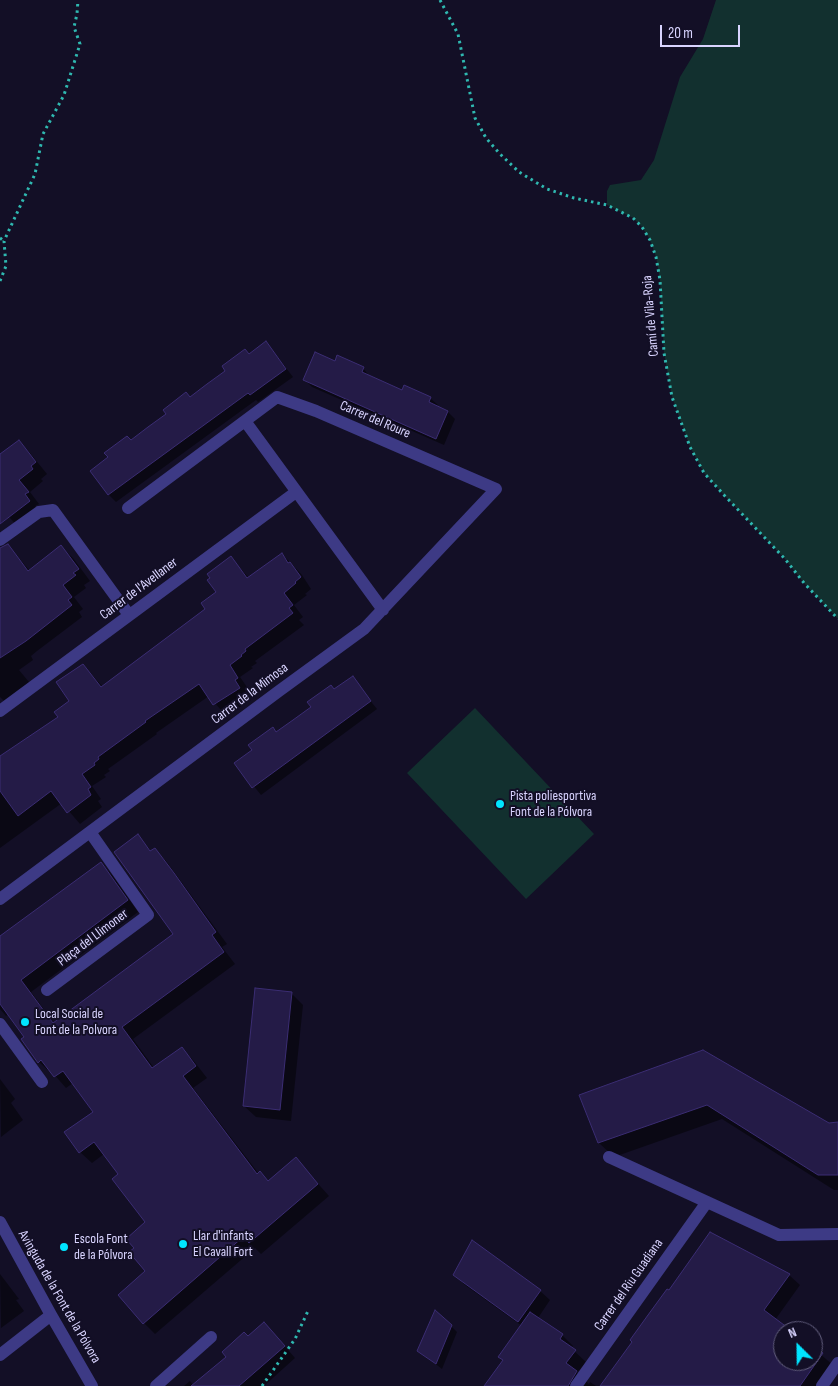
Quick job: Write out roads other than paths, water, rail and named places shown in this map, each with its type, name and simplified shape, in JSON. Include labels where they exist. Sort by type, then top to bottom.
[{"type":"street","name":"Carrer del Roure","points":[[128,508],[277,397],[316,411],[496,489]]},
{"type":"street","points":[[245,421],[383,610]]},
{"type":"street","name":"Carrer de la Mimosa","points":[[0,899],[364,629],[496,489]]},
{"type":"street","name":"Carrer de l'Avellaner","points":[[0,711],[296,492]]},
{"type":"street","points":[[0,540],[39,512],[53,510],[129,615]]},
{"type":"street","name":"Plaça del Llimoner","points":[[47,990],[148,915],[90,832]]},
{"type":"street","points":[[0,1024],[42,1082]]},
{"type":"street","points":[[609,1157],[779,1235],[838,1234]]},
{"type":"street","name":"Carrer del Riu Guadiana","points":[[576,1386],[707,1202]]},
{"type":"street","name":"Avinguda de la Font de la Pólvora","points":[[0,1222],[51,1316],[92,1386]]},
{"type":"street","points":[[0,1355],[51,1316]]},
{"type":"street","points":[[156,1386],[211,1337]]},
{"type":"street","points":[[822,1386],[838,1363]]},
{"type":"place","name":"Pista poliesportiva Font de la Pólvora","points":[[500,804]]},
{"type":"place","name":"Local Social de Font de la Polvora","points":[[25,1022]]},
{"type":"place","name":"Llar d'infants El Cavall Fort","points":[[183,1244]]},
{"type":"place","name":"Escola Font de la Pólvora","points":[[64,1247]]}]
